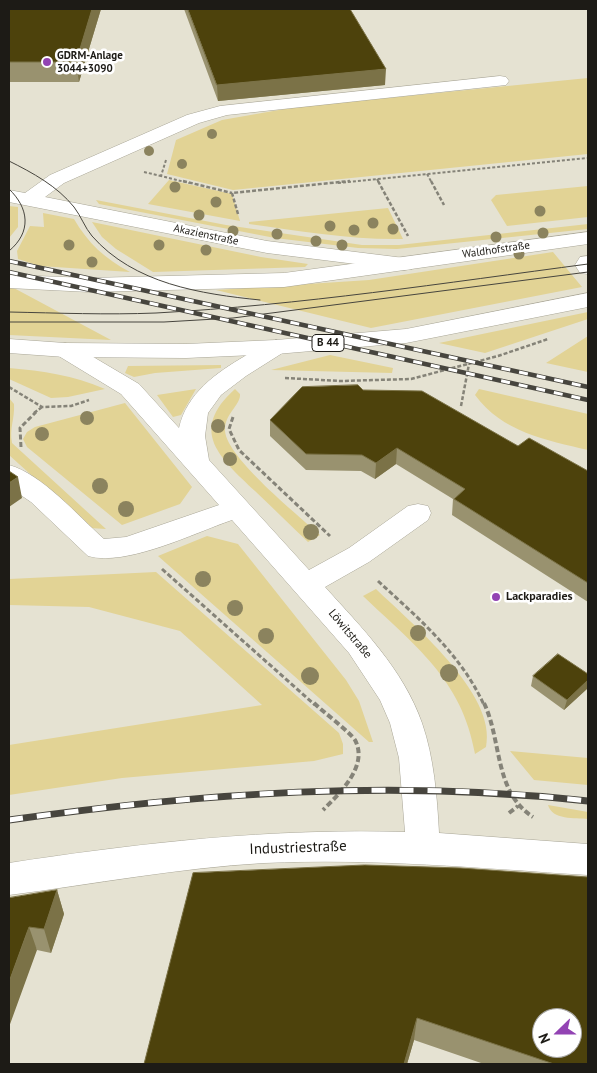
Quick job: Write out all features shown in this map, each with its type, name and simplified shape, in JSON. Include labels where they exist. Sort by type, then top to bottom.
[{"type":"street","points":[[30,199],[57,179],[193,119],[226,110],[500,81]]},
{"type":"street","points":[[174,108],[193,119]]},
{"type":"street","name":"Akazienstraße","points":[[9,196],[267,247],[404,264]]},
{"type":"street","name":"Waldhofstraße","points":[[404,264],[509,247],[588,238]]},
{"type":"street","points":[[588,262],[586,264],[588,268]]},
{"type":"street","points":[[9,282],[90,285],[284,280],[404,264]]},
{"type":"street","name":"B 44","points":[[9,346],[65,350],[186,351],[276,347],[406,336],[588,300]]},
{"type":"street","points":[[196,462],[192,428],[202,400],[231,376],[276,347]]},
{"type":"street","name":"Löwitstraße","points":[[65,350],[130,389],[360,645],[400,708],[415,760],[424,847]]},
{"type":"street","points":[[9,474],[40,496],[98,550],[132,546],[237,508]]},
{"type":"street","points":[[306,584],[354,558],[418,513]]},
{"type":"street","name":"Industriestraße","points":[[9,879],[180,855],[256,848],[424,847],[512,852],[588,860]]},
{"type":"path","points":[[169,131],[173,138],[161,176],[232,194],[588,158]]},
{"type":"path","points":[[426,174],[444,205]]},
{"type":"path","points":[[377,179],[410,241]]},
{"type":"path","points":[[341,182],[342,186]]},
{"type":"path","points":[[273,189],[275,193]]},
{"type":"path","points":[[232,194],[239,218]]},
{"type":"path","points":[[461,406],[469,364]]},
{"type":"path","points":[[29,454],[21,447],[17,436],[21,424],[42,407]]},
{"type":"path","points":[[235,412],[229,429],[239,450],[450,649],[465,668],[488,712],[496,735],[507,792],[518,806],[531,816],[539,818]]},
{"type":"path","points":[[132,546],[355,740],[359,763],[344,789],[323,809],[323,817]]},
{"type":"path","points":[[509,813],[518,806]]},
{"type":"shaded area","points":[[588,78],[588,154],[233,190],[167,174],[176,140],[222,120],[296,107]]},
{"type":"shaded area","points":[[169,180],[232,194],[240,221],[148,204]]},
{"type":"shaded area","points":[[588,186],[588,217],[507,226],[491,200],[496,195]]},
{"type":"shaded area","points":[[96,200],[226,225],[362,245],[399,245],[588,224],[588,229],[397,249],[358,248],[275,238],[99,204]]},
{"type":"shaded area","points":[[9,206],[18,207],[18,227],[9,238]]},
{"type":"shaded area","points":[[388,208],[403,239],[345,237],[249,224],[249,222]]},
{"type":"shaded area","points":[[43,213],[74,219],[85,236],[98,250],[130,272],[40,266],[18,259],[17,251],[30,226],[44,227]]},
{"type":"shaded area","points":[[92,222],[261,257],[308,264],[305,267],[153,272],[116,249],[102,237]]},
{"type":"shaded area","points":[[553,252],[582,287],[371,328],[216,290],[369,280]]},
{"type":"shaded area","points":[[9,287],[12,287],[111,340],[9,335]]},
{"type":"shaded area","points":[[588,312],[588,319],[485,353],[439,343]]},
{"type":"shaded area","points":[[588,336],[588,372],[546,363]]},
{"type":"shaded area","points":[[330,355],[393,368],[392,373],[271,370]]},
{"type":"shaded area","points":[[221,365],[221,368],[155,373],[134,377],[125,373],[128,366]]},
{"type":"shaded area","points":[[9,368],[58,374],[105,389],[68,397],[51,398],[9,379]]},
{"type":"shaded area","points":[[196,389],[181,415],[173,417],[157,395]]},
{"type":"shaded area","points":[[235,389],[240,394],[240,398],[225,425],[229,442],[238,456],[265,486],[320,535],[308,542],[230,467],[214,443],[211,431],[213,418],[221,404]]},
{"type":"shaded area","points":[[479,389],[588,414],[588,450],[541,438],[512,426],[486,408],[475,395]]},
{"type":"shaded area","points":[[9,398],[14,404],[11,433],[12,443],[106,529],[90,528],[9,455]]},
{"type":"shaded area","points":[[125,403],[192,487],[180,504],[122,525],[27,447],[23,439],[27,432],[35,427]]},
{"type":"shaded area","points":[[207,536],[238,544],[346,680],[359,701],[373,742],[369,742],[158,556]]},
{"type":"shaded area","points":[[156,572],[339,733],[343,744],[343,754],[314,761],[122,778],[9,795],[9,745],[262,705],[180,631],[89,607],[9,605],[9,579]]},
{"type":"shaded area","points":[[376,589],[429,640],[465,682],[479,705],[486,726],[486,747],[475,754],[469,728],[447,684],[417,648],[363,596]]},
{"type":"shaded area","points":[[510,751],[588,758],[588,785],[534,780]]},
{"type":"shaded area","points":[[548,805],[588,812],[588,819],[559,816],[550,810]]},
{"type":"building","points":[[9,9],[92,9],[76,62],[9,62]]},
{"type":"building","points":[[188,9],[350,9],[386,69],[217,85]]},
{"type":"building","points":[[358,385],[363,390],[422,391],[518,446],[529,438],[588,471],[588,583],[454,499],[465,489],[397,448],[376,463],[362,455],[306,454],[270,420],[302,387]]},
{"type":"building","points":[[9,471],[18,477],[9,483]]},
{"type":"building","points":[[558,654],[588,674],[588,680],[567,700],[533,676]]},
{"type":"building","points":[[365,865],[461,868],[588,877],[588,1064],[554,1064],[536,1058],[582,1058],[582,1008],[532,1008],[532,1057],[417,1018],[404,1064],[144,1064],[193,873]]},
{"type":"building","points":[[57,890],[44,929],[29,927],[9,982],[9,898]]},
{"type":"tram line","points":[[9,161],[36,175],[67,199],[79,214],[92,236],[109,252],[128,265],[148,276],[192,290],[260,300]]},
{"type":"tram line","points":[[9,189],[21,204],[25,220],[22,236],[9,251]]},
{"type":"tram line","points":[[9,312],[82,314],[156,313],[264,305],[372,293],[588,264]]},
{"type":"tram line","points":[[9,322],[164,322],[233,318],[588,272]]},
{"type":"railway","points":[[9,261],[588,387]]},
{"type":"railway","points":[[9,272],[588,400]]},
{"type":"railway","points":[[9,820],[226,796],[298,792],[370,790],[443,791],[515,794],[588,801]]},
{"type":"place","name":"GDRM-Anlage 3044+3090","points":[[47,62]]},
{"type":"place","name":"Lackparadies","points":[[496,597]]}]
